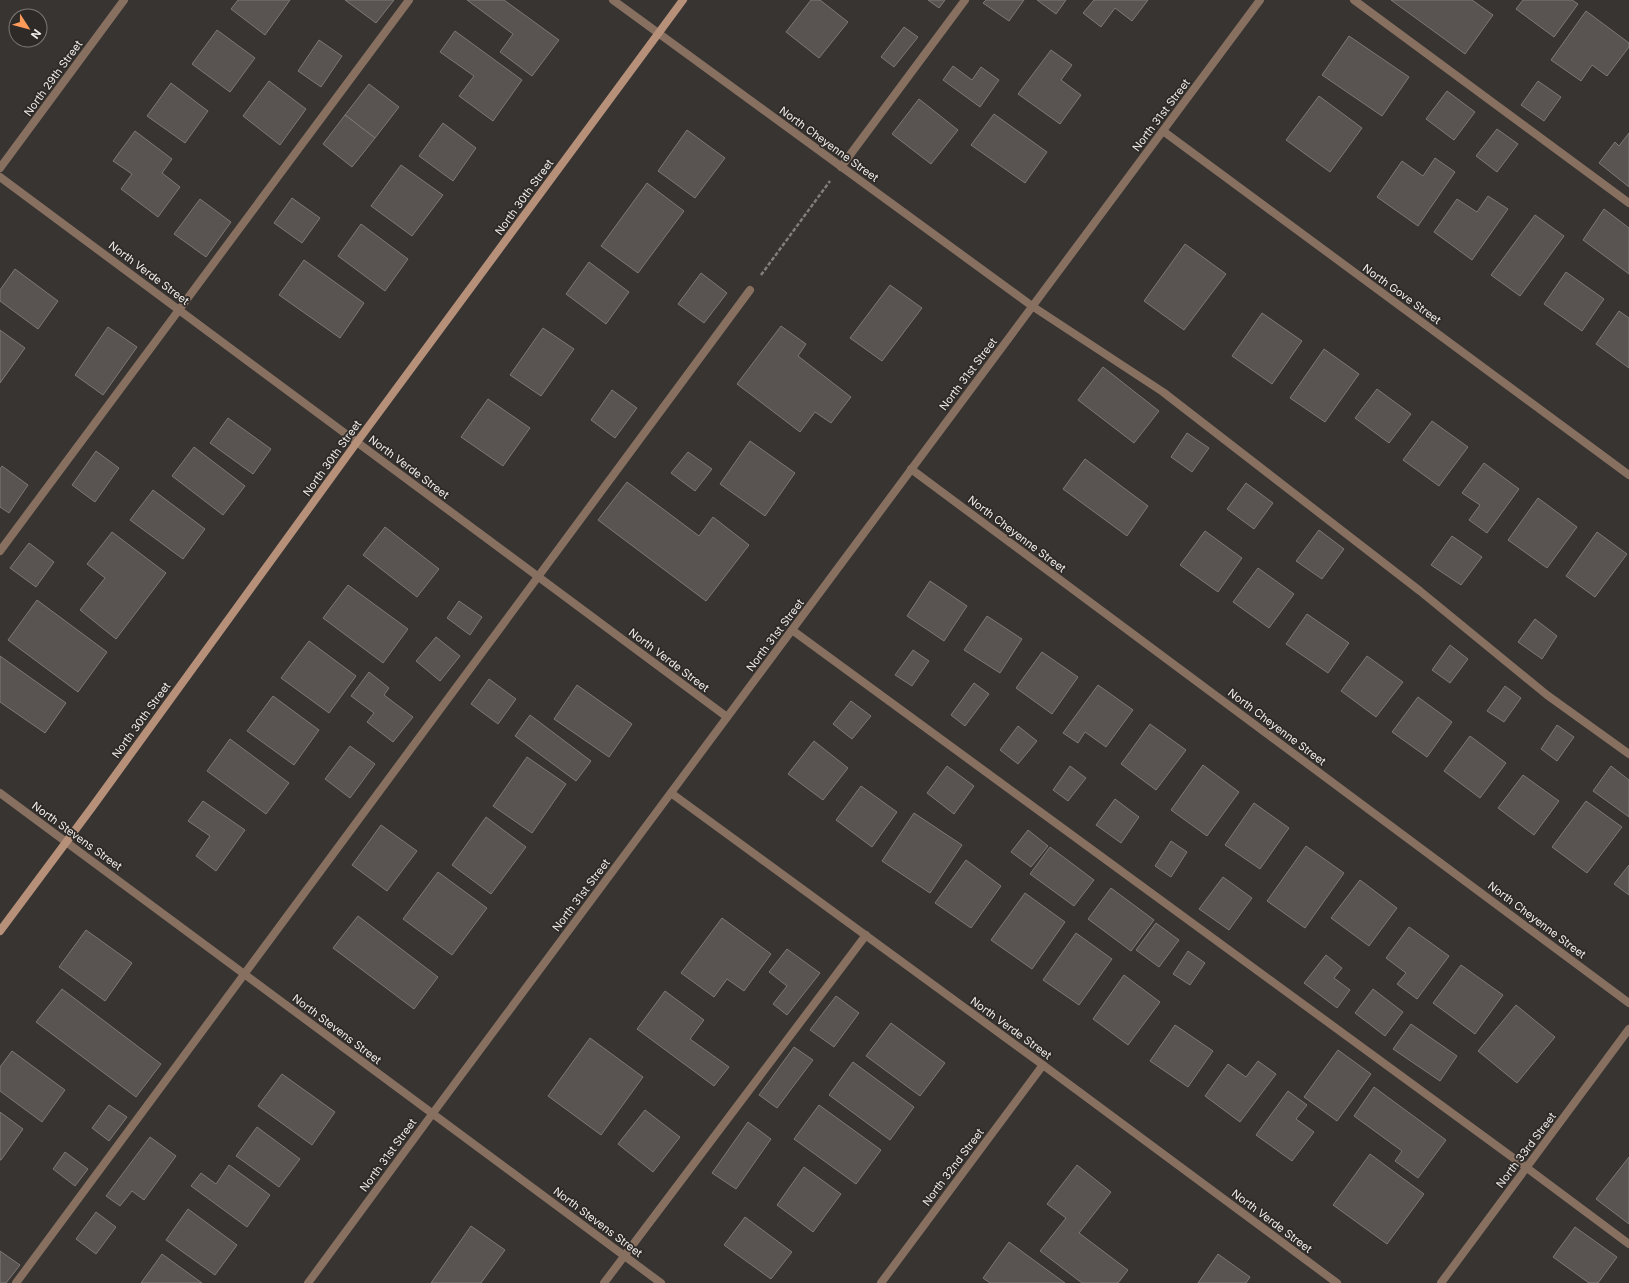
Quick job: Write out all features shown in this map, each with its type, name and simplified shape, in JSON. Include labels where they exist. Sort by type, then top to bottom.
[{"type":"main road","name":"North 30th Street","points":[[0,930],[67,841],[357,442],[683,0]]},
{"type":"street","name":"North 29th Street","points":[[0,168],[124,0]]},
{"type":"street","points":[[0,551],[409,0]]},
{"type":"street","name":"North Cheyenne Street","points":[[613,0],[1032,306],[1163,392],[1420,591],[1547,694],[1629,754]]},
{"type":"street","points":[[841,167],[965,0]]},
{"type":"street","name":"North 31st Street","points":[[308,1283],[1260,0]]},
{"type":"street","points":[[1354,0],[1629,203]]},
{"type":"street","name":"North Gove Street","points":[[1163,131],[1629,475]]},
{"type":"street","name":"North Verde Street","points":[[0,177],[727,717]]},
{"type":"street","points":[[16,1283],[750,290]]},
{"type":"street","name":"North Cheyenne Street","points":[[911,469],[1629,1003]]},
{"type":"street","points":[[792,630],[1629,1244]]},
{"type":"street","name":"North Verde Street","points":[[671,792],[1337,1283]]},
{"type":"street","name":"North Stevens Street","points":[[0,793],[67,841],[661,1283]]},
{"type":"street","points":[[604,1283],[866,935]]},
{"type":"street","name":"North 33rd Street","points":[[1441,1283],[1629,1030]]},
{"type":"street","name":"North 32nd Street","points":[[881,1283],[1043,1065]]},
{"type":"path","points":[[750,290],[841,167]]},
{"type":"building","points":[[238,0],[290,0],[265,35],[231,9]]},
{"type":"building","points":[[345,0],[394,0],[376,23]]},
{"type":"building","points":[[467,0],[504,0],[559,40],[532,76],[500,52],[513,34]]},
{"type":"building","points":[[811,0],[820,0],[848,22],[819,58],[786,32]]},
{"type":"building","points":[[928,0],[945,0],[939,8]]},
{"type":"building","points":[[986,0],[1024,0],[1009,21],[983,3]]},
{"type":"building","points":[[1037,0],[1066,0],[1056,14]]},
{"type":"building","points":[[1094,0],[1148,0],[1132,21],[1115,8],[1101,27],[1083,13]]},
{"type":"building","points":[[1391,0],[1472,0],[1493,15],[1465,54]]},
{"type":"building","points":[[1523,0],[1572,0],[1578,4],[1554,37],[1516,9]]},
{"type":"building","points":[[1586,11],[1629,43],[1629,47],[1607,76],[1592,65],[1581,81],[1551,60]]},
{"type":"building","points":[[904,27],[918,37],[894,67],[881,57]]},
{"type":"building","points":[[217,30],[255,58],[230,92],[192,64]]},
{"type":"building","points":[[455,31],[522,80],[493,121],[459,96],[474,76],[440,52]]},
{"type":"building","points":[[1349,36],[1409,77],[1382,116],[1322,75]]},
{"type":"building","points":[[319,40],[342,56],[321,87],[298,71]]},
{"type":"building","points":[[1051,50],[1072,65],[1061,80],[1081,95],[1060,124],[1018,94]]},
{"type":"building","points":[[953,66],[972,80],[981,67],[999,80],[980,107],[943,80]]},
{"type":"building","points":[[269,81],[306,109],[280,145],[243,116]]},
{"type":"building","points":[[1538,81],[1561,97],[1544,121],[1521,105]]},
{"type":"building","points":[[171,83],[208,111],[185,143],[147,116]]},
{"type":"building","points":[[369,84],[399,107],[375,138],[345,115]]},
{"type":"building","points":[[1447,91],[1475,112],[1454,140],[1426,119]]},
{"type":"building","points":[[1319,96],[1362,128],[1330,172],[1286,140]]},
{"type":"building","points":[[919,99],[958,130],[931,164],[892,134]]},
{"type":"building","points":[[994,114],[1047,152],[1025,183],[971,145]]},
{"type":"building","points":[[345,115],[375,138],[352,167],[323,144]]},
{"type":"building","points":[[443,123],[476,148],[453,181],[419,156]]},
{"type":"building","points":[[1497,129],[1518,144],[1497,172],[1476,156]]},
{"type":"building","points":[[687,130],[725,158],[695,198],[658,171]]},
{"type":"building","points":[[135,131],[172,159],[162,173],[180,187],[158,217],[121,189],[132,174],[113,161]]},
{"type":"building","points":[[1629,133],[1629,187],[1599,163],[1615,142],[1619,146]]},
{"type":"building","points":[[1435,158],[1455,172],[1418,226],[1377,197],[1402,161],[1423,176]]},
{"type":"building","points":[[401,165],[443,195],[412,236],[371,206]]},
{"type":"building","points":[[647,183],[684,211],[638,273],[601,246]]},
{"type":"building","points":[[1488,196],[1508,209],[1472,260],[1434,232],[1457,199],[1477,212]]},
{"type":"building","points":[[292,198],[320,218],[302,243],[274,223]]},
{"type":"building","points":[[200,199],[231,222],[206,257],[174,234]]},
{"type":"building","points":[[1604,209],[1629,228],[1629,274],[1583,240]]},
{"type":"building","points":[[1535,215],[1564,236],[1520,296],[1491,275]]},
{"type":"building","points":[[361,224],[408,259],[385,291],[338,256]]},
{"type":"building","points":[[1185,244],[1226,274],[1184,330],[1144,301]]},
{"type":"building","points":[[304,260],[364,303],[340,338],[279,295]]},
{"type":"building","points":[[589,262],[629,292],[606,324],[566,294]]},
{"type":"building","points":[[15,269],[58,301],[38,329],[0,301],[0,290]]},
{"type":"building","points":[[1566,272],[1604,299],[1582,331],[1544,304]]},
{"type":"building","points":[[701,273],[727,293],[704,323],[678,304]]},
{"type":"building","points":[[890,285],[922,308],[882,361],[850,338]]},
{"type":"building","points":[[1619,311],[1629,318],[1629,368],[1596,344]]},
{"type":"building","points":[[1262,313],[1302,341],[1272,384],[1232,356]]},
{"type":"building","points":[[781,326],[806,344],[798,356],[851,397],[831,423],[815,412],[800,432],[737,384]]},
{"type":"building","points":[[108,327],[137,347],[103,395],[75,375]]},
{"type":"building","points":[[543,328],[574,349],[541,396],[510,375]]},
{"type":"building","points":[[0,330],[25,348],[0,383]]},
{"type":"building","points":[[1324,349],[1359,374],[1325,422],[1290,398]]},
{"type":"building","points":[[1103,367],[1159,411],[1134,443],[1078,400]]},
{"type":"building","points":[[1377,389],[1411,414],[1389,443],[1355,418]]},
{"type":"building","points":[[612,390],[637,408],[615,438],[591,420]]},
{"type":"building","points":[[488,399],[530,428],[503,466],[461,437]]},
{"type":"building","points":[[228,418],[271,449],[253,474],[210,443]]},
{"type":"building","points":[[1432,421],[1468,447],[1439,486],[1403,460]]},
{"type":"building","points":[[1187,433],[1209,448],[1192,472],[1171,457]]},
{"type":"building","points":[[750,441],[795,473],[765,516],[720,484]]},
{"type":"building","points":[[194,447],[245,486],[223,515],[172,476]]},
{"type":"building","points":[[96,451],[119,468],[95,502],[72,485]]},
{"type":"building","points":[[688,452],[712,469],[695,491],[671,473]]},
{"type":"building","points":[[1085,459],[1148,506],[1127,536],[1063,489]]},
{"type":"building","points":[[1484,463],[1519,489],[1487,533],[1469,520],[1480,505],[1462,493]]},
{"type":"building","points":[[2,466],[28,485],[9,513],[0,507],[0,469]]},
{"type":"building","points":[[627,482],[699,536],[713,517],[749,545],[706,601],[598,520]]},
{"type":"building","points":[[1246,483],[1273,503],[1254,529],[1227,509]]},
{"type":"building","points":[[153,490],[205,529],[183,559],[130,520]]},
{"type":"building","points":[[1538,498],[1577,527],[1547,568],[1508,540]]},
{"type":"building","points":[[385,527],[439,569],[417,597],[363,555]]},
{"type":"building","points":[[1319,530],[1344,549],[1322,579],[1296,561]]},
{"type":"building","points":[[1205,531],[1242,558],[1218,592],[1180,565]]},
{"type":"building","points":[[112,532],[166,573],[116,639],[80,610],[105,578],[87,564]]},
{"type":"building","points":[[1597,532],[1627,554],[1595,597],[1566,576]]},
{"type":"building","points":[[1452,536],[1482,557],[1461,585],[1431,565]]},
{"type":"building","points":[[29,543],[54,562],[36,587],[10,568]]},
{"type":"building","points":[[1258,568],[1294,594],[1269,628],[1233,602]]},
{"type":"building","points":[[930,581],[967,606],[944,641],[907,616]]},
{"type":"building","points":[[348,585],[408,629],[383,663],[323,618]]},
{"type":"building","points":[[37,600],[107,652],[78,692],[8,640]]},
{"type":"building","points":[[459,601],[482,617],[470,635],[447,618]]},
{"type":"building","points":[[1307,614],[1349,643],[1328,673],[1286,644]]},
{"type":"building","points":[[987,616],[1022,639],[1000,673],[964,650]]},
{"type":"building","points":[[1535,619],[1557,636],[1542,659],[1518,642]]},
{"type":"building","points":[[436,637],[460,656],[440,681],[416,661]]},
{"type":"building","points":[[309,641],[356,676],[329,713],[281,678]]},
{"type":"building","points":[[1450,645],[1468,659],[1450,683],[1432,670]]},
{"type":"building","points":[[913,650],[929,661],[912,686],[895,675]]},
{"type":"building","points":[[1042,652],[1078,677],[1052,714],[1016,688]]},
{"type":"building","points":[[0,656],[66,703],[45,733],[0,702]]},
{"type":"building","points":[[1367,656],[1403,682],[1376,717],[1341,691]]},
{"type":"building","points":[[369,672],[389,688],[384,695],[413,717],[393,742],[367,722],[374,713],[351,696]]},
{"type":"building","points":[[489,679],[516,699],[498,724],[471,704]]},
{"type":"building","points":[[974,683],[989,694],[965,726],[951,715]]},
{"type":"building","points":[[577,685],[632,724],[609,757],[554,719]]},
{"type":"building","points":[[1098,685],[1133,710],[1106,747],[1085,732],[1078,743],[1063,733]]},
{"type":"building","points":[[1505,686],[1521,698],[1504,722],[1487,711]]},
{"type":"building","points":[[273,696],[319,730],[294,765],[247,731]]},
{"type":"building","points":[[1418,697],[1452,722],[1427,757],[1392,732]]},
{"type":"building","points":[[851,701],[871,716],[852,739],[833,724]]},
{"type":"building","points":[[530,715],[591,761],[576,781],[515,736]]},
{"type":"building","points":[[1150,724],[1186,750],[1156,790],[1121,764]]},
{"type":"building","points":[[1557,725],[1574,737],[1557,761],[1541,749]]},
{"type":"building","points":[[1018,726],[1037,741],[1018,764],[1000,750]]},
{"type":"building","points":[[1470,736],[1506,763],[1480,798],[1444,771]]},
{"type":"building","points":[[230,739],[289,783],[266,814],[207,771]]},
{"type":"building","points":[[814,741],[848,768],[823,800],[788,774]]},
{"type":"building","points":[[350,746],[375,764],[350,798],[325,779]]},
{"type":"building","points":[[527,757],[566,784],[532,833],[493,806]]},
{"type":"building","points":[[1203,765],[1239,792],[1207,836],[1171,810]]},
{"type":"building","points":[[947,766],[974,786],[954,814],[927,793]]},
{"type":"building","points":[[1070,766],[1086,778],[1068,801],[1053,790]]},
{"type":"building","points":[[1611,766],[1629,780],[1629,817],[1593,791]]},
{"type":"building","points":[[1523,775],[1559,801],[1534,835],[1498,808]]},
{"type":"building","points":[[861,786],[897,812],[872,847],[836,820]]},
{"type":"building","points":[[1115,799],[1139,817],[1121,843],[1096,825]]},
{"type":"building","points":[[203,801],[245,830],[216,871],[196,856],[210,836],[188,821]]},
{"type":"building","points":[[1586,801],[1622,827],[1587,873],[1552,847]]},
{"type":"building","points":[[1254,803],[1289,828],[1260,869],[1225,845]]},
{"type":"building","points":[[914,813],[962,845],[930,893],[882,861]]},
{"type":"building","points":[[486,817],[526,847],[491,894],[452,865]]},
{"type":"building","points":[[381,825],[417,851],[387,891],[352,865]]},
{"type":"building","points":[[1028,830],[1048,846],[1031,867],[1011,852]]},
{"type":"building","points":[[1171,841],[1187,852],[1171,877],[1155,866]]},
{"type":"building","points":[[1306,846],[1344,873],[1305,928],[1267,901]]},
{"type":"building","points":[[1050,847],[1094,880],[1074,906],[1030,874]]},
{"type":"building","points":[[966,860],[1001,886],[971,928],[935,903]]},
{"type":"building","points":[[1629,865],[1629,895],[1614,884]]},
{"type":"building","points":[[438,872],[487,908],[452,955],[403,919]]},
{"type":"building","points":[[1223,877],[1252,898],[1229,930],[1199,909]]},
{"type":"building","points":[[1360,880],[1397,908],[1369,946],[1331,918]]},
{"type":"building","points":[[1111,888],[1154,920],[1131,951],[1088,919]]},
{"type":"building","points":[[1025,893],[1065,922],[1032,969],[991,940]]},
{"type":"building","points":[[358,916],[438,977],[414,1009],[333,948]]},
{"type":"building","points":[[722,918],[771,954],[744,991],[727,979],[714,997],[681,973]]},
{"type":"building","points":[[1156,923],[1179,940],[1159,967],[1136,950]]},
{"type":"building","points":[[1409,927],[1449,956],[1417,999],[1397,984],[1406,973],[1386,958]]},
{"type":"building","points":[[86,930],[132,963],[105,1001],[59,967]]},
{"type":"building","points":[[1076,933],[1112,959],[1079,1005],[1043,980]]},
{"type":"building","points":[[787,949],[820,973],[787,1015],[773,1004],[787,986],[769,972]]},
{"type":"building","points":[[1188,951],[1205,963],[1190,985],[1173,974]]},
{"type":"building","points":[[1326,955],[1342,968],[1334,978],[1350,990],[1337,1008],[1304,983]]},
{"type":"building","points":[[1461,965],[1503,995],[1475,1034],[1433,1003]]},
{"type":"building","points":[[1124,975],[1160,1002],[1128,1045],[1093,1019]]},
{"type":"building","points":[[62,989],[161,1064],[136,1097],[36,1022]]},
{"type":"building","points":[[1373,989],[1403,1012],[1385,1036],[1355,1013]]},
{"type":"building","points":[[665,991],[704,1020],[690,1039],[729,1067],[714,1086],[637,1029]]},
{"type":"building","points":[[836,996],[859,1013],[834,1047],[810,1030]]},
{"type":"building","points":[[1516,1005],[1555,1037],[1517,1083],[1478,1051]]},
{"type":"building","points":[[891,1023],[945,1063],[920,1096],[866,1056]]},
{"type":"building","points":[[1411,1024],[1457,1056],[1440,1081],[1393,1049]]},
{"type":"building","points":[[1175,1025],[1213,1051],[1188,1087],[1150,1061]]},
{"type":"building","points":[[590,1038],[643,1077],[601,1135],[548,1096]]},
{"type":"building","points":[[794,1047],[813,1060],[777,1108],[759,1095]]},
{"type":"building","points":[[1338,1050],[1371,1074],[1337,1121],[1304,1097]]},
{"type":"building","points":[[12,1051],[65,1090],[42,1122],[0,1091],[0,1067]]},
{"type":"building","points":[[1258,1061],[1276,1074],[1240,1122],[1205,1096],[1228,1064],[1246,1077]]},
{"type":"building","points":[[853,1062],[914,1107],[890,1140],[829,1095]]},
{"type":"building","points":[[282,1074],[335,1112],[312,1145],[258,1106]]},
{"type":"building","points":[[1374,1087],[1446,1140],[1418,1178],[1395,1161],[1402,1151],[1354,1116]]},
{"type":"building","points":[[1288,1091],[1307,1105],[1296,1119],[1314,1132],[1292,1161],[1256,1135]]},
{"type":"building","points":[[109,1105],[127,1117],[109,1141],[92,1128]]},
{"type":"building","points":[[819,1105],[881,1150],[856,1184],[794,1139]]},
{"type":"building","points":[[645,1110],[680,1137],[653,1172],[618,1144]]},
{"type":"building","points":[[0,1112],[23,1129],[1,1160],[0,1160]]},
{"type":"building","points":[[748,1122],[771,1139],[736,1189],[712,1173]]},
{"type":"building","points":[[257,1127],[300,1159],[279,1187],[236,1156]]},
{"type":"building","points":[[150,1137],[176,1156],[144,1200],[132,1191],[120,1206],[106,1196]]},
{"type":"building","points":[[65,1152],[88,1169],[75,1186],[53,1169]]},
{"type":"building","points":[[1370,1154],[1424,1194],[1387,1244],[1333,1205]]},
{"type":"building","points":[[1629,1157],[1629,1224],[1596,1199]]},
{"type":"building","points":[[229,1165],[270,1195],[247,1227],[191,1186],[201,1173],[216,1184]]},
{"type":"building","points":[[1077,1165],[1111,1192],[1079,1233],[1128,1270],[1118,1283],[1082,1283],[1040,1251],[1066,1218],[1047,1204]]},
{"type":"building","points":[[804,1167],[841,1194],[813,1232],[777,1205]]},
{"type":"building","points":[[188,1209],[237,1245],[215,1275],[166,1240]]},
{"type":"building","points":[[96,1212],[116,1227],[96,1254],[76,1239]]},
{"type":"building","points":[[745,1217],[792,1252],[771,1279],[724,1245]]},
{"type":"building","points":[[471,1226],[505,1250],[481,1283],[431,1283]]},
{"type":"building","points":[[1575,1227],[1617,1257],[1598,1283],[1589,1283],[1553,1257]]},
{"type":"building","points":[[1009,1242],[1065,1283],[990,1283],[983,1278]]},
{"type":"building","points":[[0,1251],[20,1265],[6,1283],[0,1283]]},
{"type":"building","points":[[162,1254],[202,1283],[141,1283]]},
{"type":"building","points":[[1218,1254],[1250,1277],[1246,1283],[1198,1283]]}]
